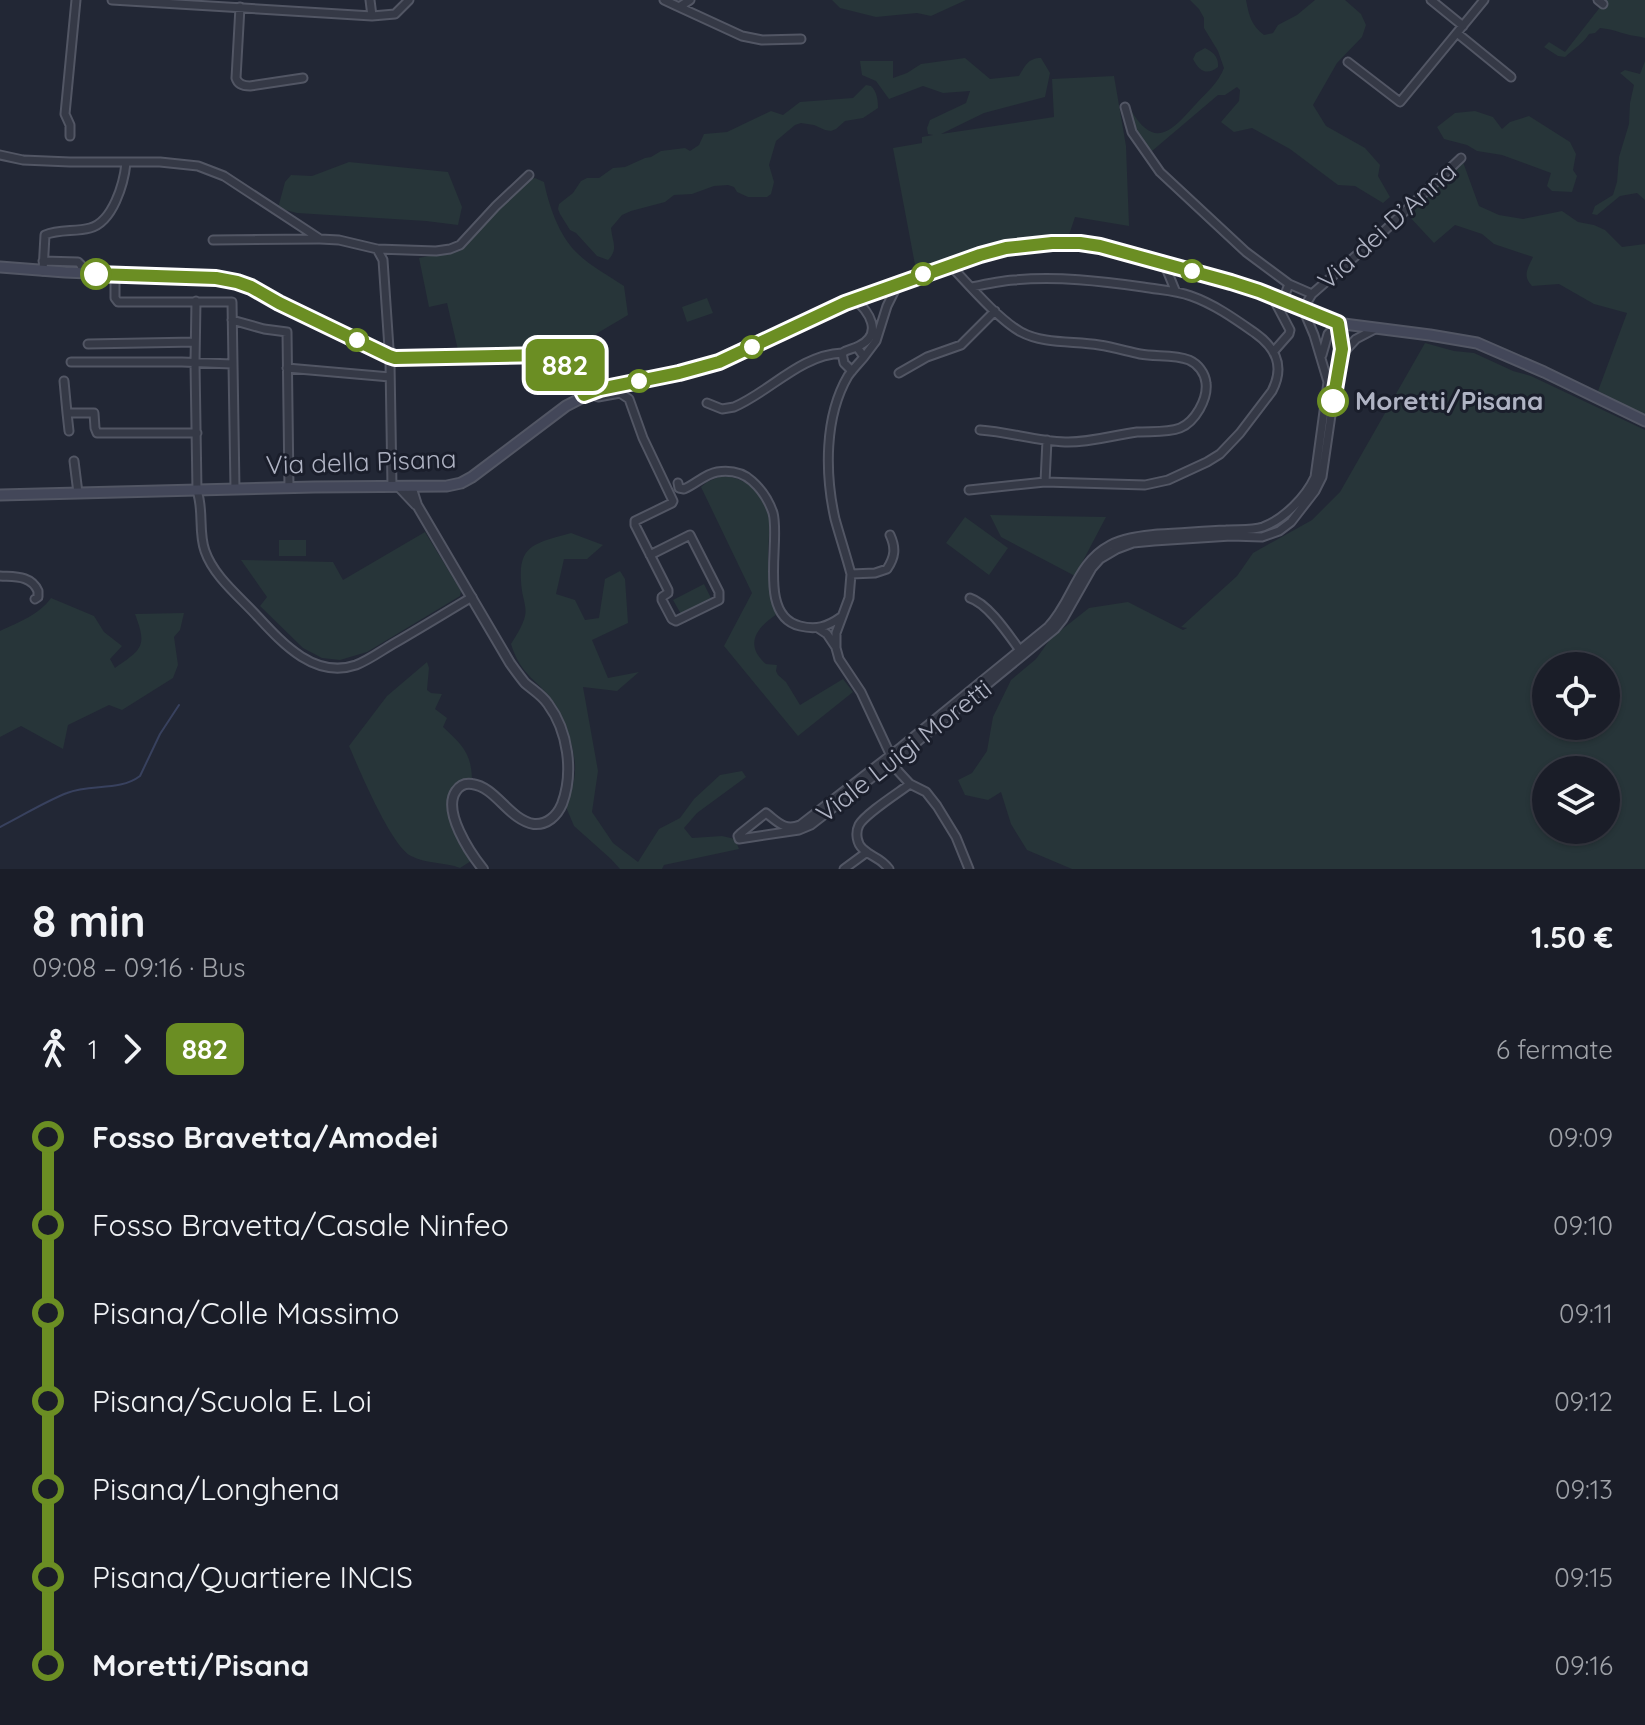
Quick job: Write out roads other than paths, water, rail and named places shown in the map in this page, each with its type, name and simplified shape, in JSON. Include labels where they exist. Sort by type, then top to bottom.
[{"type":"main road","name":"Via della Pisana","points":[[0,495],[453,485],[470,479],[586,394],[719,362],[854,299],[950,265],[997,250],[1060,242],[1100,246],[1245,286],[1338,323],[1450,338],[1484,346],[1645,421]]},
{"type":"main road","points":[[0,267],[43,266],[83,273],[216,278],[237,282],[389,356],[546,355],[564,364],[586,394]]},
{"type":"street","points":[[70,136],[70,125],[65,114],[76,0]]},
{"type":"street","points":[[112,0],[372,16],[393,14],[409,0]]},
{"type":"street","points":[[370,0],[372,16]]},
{"type":"street","points":[[665,0],[742,36],[762,40],[801,39]]},
{"type":"street","points":[[679,7],[690,0]]},
{"type":"street","points":[[1431,0],[1463,26]]},
{"type":"street","points":[[1348,62],[1400,102],[1484,0]]},
{"type":"street","points":[[240,7],[238,82],[250,86],[303,78]]},
{"type":"street","points":[[1457,33],[1511,77]]},
{"type":"street","points":[[1125,107],[1132,132],[1160,172],[1246,252],[1289,284],[1312,294]]},
{"type":"street","points":[[0,155],[23,160],[183,164],[213,171],[320,239]]},
{"type":"street","name":"Via dei D’Anna","points":[[1303,309],[1312,294],[1461,158]]},
{"type":"street","points":[[43,266],[43,240],[47,234],[91,228],[104,218],[122,189],[126,163]]},
{"type":"street","points":[[213,240],[320,239],[377,249],[450,249],[460,245],[529,175]]},
{"type":"street","points":[[377,249],[383,260],[396,487],[417,505]]},
{"type":"street","points":[[1164,263],[1175,290]]},
{"type":"street","points":[[950,265],[995,311],[1030,336],[1185,359],[1198,366],[1204,376],[1206,388],[1203,403],[1191,420],[1179,428],[1076,442],[980,430]]},
{"type":"street","points":[[115,275],[115,298],[118,302],[232,302],[235,489]]},
{"type":"street","points":[[969,490],[1045,482],[1148,485],[1173,478],[1211,460],[1231,443],[1272,391],[1278,370],[1274,351],[1263,339],[1202,300],[1175,290],[1048,279],[1010,280],[972,287]]},
{"type":"street","points":[[836,648],[837,629],[850,593],[851,574],[833,508],[830,482],[835,407],[852,371],[876,341],[883,316],[898,284]]},
{"type":"street","points":[[1283,300],[1289,284]]},
{"type":"street","points":[[1272,296],[1290,330],[1274,351]]},
{"type":"street","points":[[707,403],[722,409],[734,407],[815,359],[857,347],[870,335],[872,324],[870,316],[854,299]]},
{"type":"street","points":[[196,301],[197,491],[203,544],[214,568],[279,640],[312,663],[336,668],[359,664],[472,597]]},
{"type":"street","name":"Viale Luigi Moretti","points":[[1022,652],[1054,621],[1085,565],[1111,544],[1137,536],[1256,529],[1274,521],[1311,485],[1316,474],[1328,388],[1312,328],[1303,309]]},
{"type":"street","points":[[899,373],[927,357],[961,345],[995,311]]},
{"type":"street","points":[[870,316],[883,316]]},
{"type":"street","points":[[232,320],[287,332],[289,488]]},
{"type":"street","points":[[1338,323],[1342,355]]},
{"type":"street","name":"Viale Luigi Moretti","points":[[1322,360],[1326,337],[1338,323]]},
{"type":"street","points":[[1260,538],[1289,524],[1319,484],[1342,355],[1356,339],[1377,328]]},
{"type":"street","points":[[88,344],[195,342]]},
{"type":"street","points":[[857,347],[864,357]]},
{"type":"street","points":[[842,353],[844,363],[852,371]]},
{"type":"street","points":[[71,362],[232,364]]},
{"type":"street","points":[[287,368],[390,377]]},
{"type":"street","points":[[64,381],[69,431]]},
{"type":"street","points":[[586,394],[598,397],[620,393],[628,398],[673,501],[635,521],[650,555],[668,590],[662,600],[674,621],[719,600],[719,592],[690,535],[650,555]]},
{"type":"street","points":[[67,413],[94,413],[95,431],[99,433],[197,433]]},
{"type":"street","points":[[1045,482],[1047,440]]},
{"type":"street","points":[[74,461],[78,493]]},
{"type":"street","points":[[678,483],[679,488],[684,489],[710,474],[727,471],[741,474],[754,483],[764,494],[773,515],[773,583],[785,617],[794,625],[818,628],[842,616]]},
{"type":"street","points":[[411,486],[417,505],[516,671],[551,708],[565,743],[569,773],[566,792],[560,809],[551,819],[540,824],[523,820],[478,785],[467,784],[457,789],[453,802],[456,821],[467,846],[483,869]]},
{"type":"street","points":[[417,505],[429,486]]},
{"type":"street","points":[[1260,538],[1290,518],[1297,510],[1296,502]]},
{"type":"street","points":[[851,574],[887,569],[894,553],[890,535]]},
{"type":"street","name":"Viale Luigi Moretti","points":[[759,836],[799,830],[811,825],[1060,623],[1094,565],[1117,549],[1133,543],[1154,541],[1231,536],[1260,538]]},
{"type":"street","points":[[0,576],[32,581],[39,593],[35,599]]},
{"type":"street","points":[[970,598],[986,607],[1022,652]]},
{"type":"street","points":[[818,628],[827,634],[836,648],[901,774],[910,784],[926,792],[937,806],[956,837],[969,869]]},
{"type":"street","name":"Viale Luigi Moretti","points":[[755,822],[767,813],[775,822],[788,828],[803,824],[892,758]]},
{"type":"street","points":[[889,869],[860,846],[857,837],[859,824],[910,784]]},
{"type":"street","points":[[755,822],[754,829],[759,836],[738,837],[741,833],[755,822]]},
{"type":"street","points":[[775,822],[776,833]]},
{"type":"street","points":[[844,869],[867,852]]},
{"type":"waterway","points":[[0,827],[67,793],[123,784],[140,776],[160,734],[179,705]]},
{"type":"place","name":"Moretti/Pisana","points":[[1333,401]]}]
